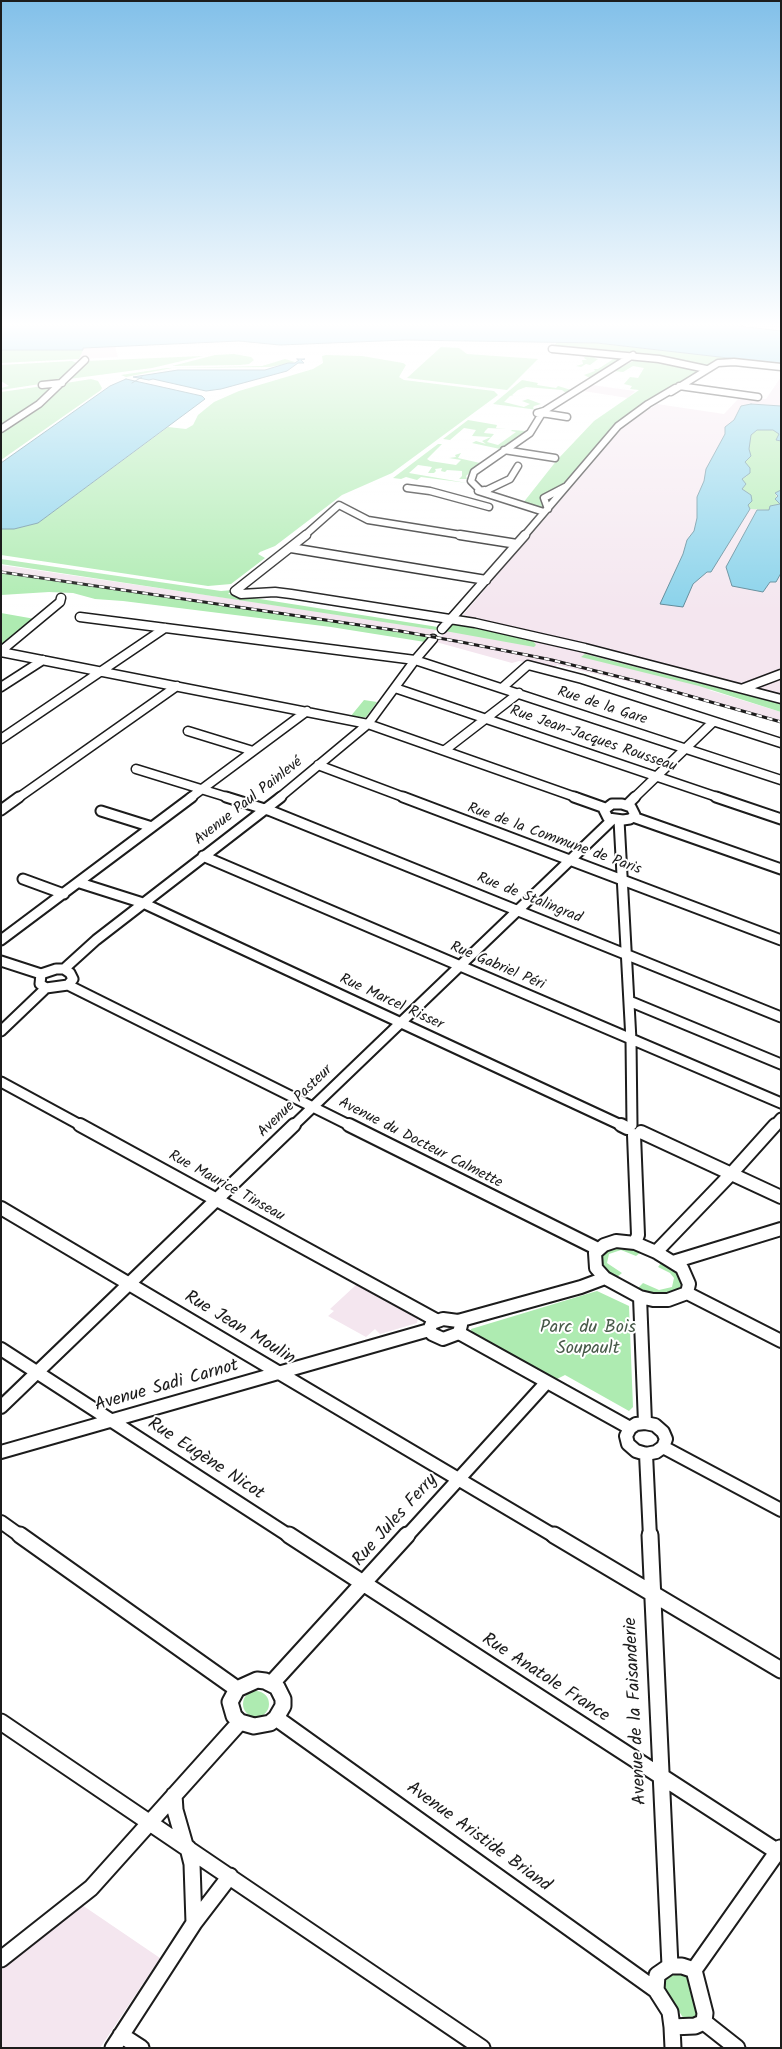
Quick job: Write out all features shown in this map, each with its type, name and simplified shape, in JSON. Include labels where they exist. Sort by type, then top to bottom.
[{"type":"street","points":[[1,429],[12,422]]},
{"type":"street","points":[[539,422],[530,433],[477,469],[473,475],[472,484],[483,492],[546,510]]},
{"type":"street","points":[[442,629],[449,618],[486,580],[618,426],[624,422]]},
{"type":"street","points":[[504,450],[555,458]]},
{"type":"street","points":[[463,499],[503,484],[510,479],[518,466]]},
{"type":"street","points":[[501,492],[507,485],[503,484]]},
{"type":"street","points":[[546,510],[545,497],[566,487]]},
{"type":"street","points":[[407,488],[489,506]]},
{"type":"street","points":[[517,544],[368,520],[339,505],[291,548],[235,591],[241,594],[275,592],[291,594],[449,618],[558,642],[781,699]]},
{"type":"street","points":[[291,548],[486,580]]},
{"type":"street","points":[[1,652],[60,602],[61,598]]},
{"type":"street","name":"Rue de la Gare","points":[[80,617],[415,660],[781,780]]},
{"type":"street","points":[[1,739],[165,628]]},
{"type":"street","name":"Avenue Paul Painlevé","points":[[64,969],[96,940],[265,810],[368,724],[415,660],[433,639]]},
{"type":"street","points":[[1,652],[368,724],[605,808],[612,804],[626,805],[635,812],[633,817]]},
{"type":"street","points":[[1,687],[43,660]]},
{"type":"street","points":[[502,688],[528,665],[556,672],[781,744]]},
{"type":"street","points":[[744,688],[781,674]]},
{"type":"street","points":[[1,810],[177,686]]},
{"type":"street","name":"Rue Jean-Jacques Rousseau","points":[[396,688],[781,819]]},
{"type":"street","points":[[445,750],[518,693]]},
{"type":"street","points":[[1,940],[80,883],[307,711]]},
{"type":"street","points":[[626,805],[713,722]]},
{"type":"street","points":[[188,731],[253,751]]},
{"type":"street","name":"Rue de la Commune de Paris","points":[[318,766],[781,940]]},
{"type":"street","name":"Rue de Stalingrad","points":[[136,769],[265,810],[781,1017]]},
{"type":"street","points":[[605,808],[605,815],[616,820],[633,817],[781,869]]},
{"type":"street","points":[[101,811],[152,827]]},
{"type":"street","points":[[616,820],[622,879],[631,1040],[638,1235],[635,1243]]},
{"type":"street","name":"Avenue Pasteur","points":[[1,1407],[130,1285],[517,910],[616,820]]},
{"type":"street","name":"Rue Gabriel Péri","points":[[204,856],[459,967],[781,1103]]},
{"type":"street","points":[[23,879],[64,894]]},
{"type":"street","name":"Rue Marcel Risser","points":[[80,883],[143,903],[400,1023],[781,1196]]},
{"type":"street","points":[[1,961],[41,974],[56,969],[64,969],[70,973],[73,979],[68,985],[46,988],[40,984],[38,979],[41,974]]},
{"type":"street","name":"Avenue du Docteur Calmette","points":[[68,985],[598,1249]]},
{"type":"street","points":[[1,1031],[46,988]]},
{"type":"street","points":[[629,1001],[781,1064]]},
{"type":"street","name":"Rue Maurice Tinseau","points":[[1,1082],[217,1201],[433,1325],[437,1337],[443,1339],[456,1336],[459,1327]]},
{"type":"street","points":[[656,1252],[731,1174],[781,1118]]},
{"type":"street","name":"Rue Jean Moulin","points":[[1,1208],[278,1374],[460,1479],[652,1595],[781,1670]]},
{"type":"street","points":[[673,1262],[781,1229]]},
{"type":"street","points":[[687,1293],[689,1284],[682,1268],[656,1252],[635,1243],[616,1241],[598,1249],[594,1257],[596,1268],[605,1278],[640,1296],[668,1300],[687,1293],[781,1341]]},
{"type":"street","points":[[459,1327],[605,1278]]},
{"type":"street","points":[[640,1296],[645,1423]]},
{"type":"street","points":[[433,1325],[451,1319],[459,1327],[546,1383],[630,1428]]},
{"type":"street","name":"Avenue Sadi Carnot","points":[[1,1452],[278,1374],[433,1325]]},
{"type":"street","name":"Rue Eugène Nicot","points":[[1,1350],[364,1584]]},
{"type":"street","name":"Rue Jules Ferry","points":[[272,1683],[546,1383]]},
{"type":"street","points":[[645,1423],[656,1425],[663,1432],[666,1440],[664,1447],[656,1452],[646,1454],[636,1451],[628,1444],[626,1436],[630,1428],[636,1424],[645,1423]]},
{"type":"street","points":[[664,1447],[781,1510]]},
{"type":"street","name":"Avenue de la Faisanderie","points":[[646,1454],[670,1966]]},
{"type":"street","points":[[1,1522],[237,1689]]},
{"type":"street","name":"Rue Anatole France","points":[[364,1584],[780,1851]]},
{"type":"street","points":[[257,1680],[272,1683],[284,1699],[281,1713],[262,1726],[240,1722],[231,1709],[230,1702],[237,1689],[257,1680]]},
{"type":"street","name":"Avenue Aristide Briand","points":[[276,1718],[656,1990]]},
{"type":"street","points":[[1,1722],[482,2048]]},
{"type":"street","points":[[1,1959],[91,1888],[240,1722]]},
{"type":"street","points":[[174,1796],[175,1810],[192,1864],[194,1923]]},
{"type":"street","points":[[694,1970],[780,1851]]},
{"type":"street","points":[[141,2048],[117,2041],[194,1923],[230,1876]]},
{"type":"street","points":[[673,2048],[670,2012],[656,1990],[657,1975],[670,1966],[682,1966],[694,1970]]},
{"type":"street","points":[[694,1970],[705,2013],[704,2022]]},
{"type":"street","points":[[672,2027],[695,2026],[704,2022]]},
{"type":"street","points":[[704,2022],[737,2048]]},
{"type":"shaded area","points":[[631,422],[781,422],[781,697],[721,678],[467,619],[463,615],[623,427]]},
{"type":"shaded area","points":[[1,565],[436,630],[428,637],[208,605],[1,573]]},
{"type":"shaded area","points":[[453,623],[587,651],[587,653],[616,661],[714,685],[709,690],[781,712],[781,723],[700,699],[635,683],[557,665],[554,668],[519,661],[512,663],[436,642]]},
{"type":"shaded area","points":[[357,1284],[418,1318],[417,1323],[380,1334],[375,1329],[366,1337],[328,1316],[334,1311],[330,1309]]},
{"type":"shaded area","points":[[82,1905],[160,1958],[100,2048],[1,2048],[1,1970]]},
{"type":"green space","points":[[18,422],[56,422],[1,460],[1,433]]},
{"type":"green space","points":[[195,422],[462,422],[392,473],[342,495],[275,546],[260,552],[258,554],[265,558],[231,584],[208,586],[1,555],[1,529],[14,529],[38,523],[168,427],[186,429]]},
{"type":"green space","points":[[466,422],[497,425],[496,428],[507,429],[488,428],[485,431],[484,433],[494,434],[487,442],[498,445],[516,432],[512,430],[526,431],[500,449],[472,443],[476,441],[486,444],[482,441],[491,437],[472,436],[476,430],[464,428],[450,440],[443,439]]},
{"type":"green space","points":[[593,422],[627,422],[563,487],[547,494],[544,508],[523,503],[557,460]]},
{"type":"green space","points":[[757,430],[777,431],[779,433],[778,441],[781,441],[781,490],[775,493],[780,504],[770,506],[769,510],[750,509],[748,505],[751,495],[742,489],[744,486],[742,479],[747,476],[745,462],[751,435]]},
{"type":"green space","points":[[438,444],[442,444],[427,459],[430,461],[456,465],[461,460],[449,458],[456,457],[455,455],[461,453],[458,458],[480,463],[466,476],[467,479],[459,479],[462,476],[462,471],[447,470],[445,472],[441,471],[442,468],[435,469],[434,473],[428,473],[432,467],[418,465],[409,473],[467,483],[421,477],[417,480],[406,477],[401,479],[393,478]]},
{"type":"green space","points":[[1,559],[221,591],[233,590],[228,594],[438,627],[436,630],[1,564]]},
{"type":"green space","points":[[1,573],[428,637],[425,642],[331,627],[95,599],[73,593],[49,592],[1,595]]},
{"type":"green space","points":[[1,613],[35,619],[1,647]]},
{"type":"green space","points":[[453,623],[464,623],[531,638],[536,645],[534,647],[445,631]]},
{"type":"green space","points":[[585,654],[781,704],[781,712],[699,686],[581,657]]},
{"type":"green space","points":[[364,700],[377,702],[366,717],[358,719],[350,717]]},
{"type":"green space","points":[[610,1246],[629,1246],[641,1252],[636,1256],[621,1250],[609,1254],[607,1263],[622,1273],[617,1277],[605,1270],[601,1265],[600,1256]]},
{"type":"green space","points":[[662,1262],[677,1271],[682,1280],[680,1288],[673,1293],[658,1296],[638,1288],[643,1283],[659,1290],[672,1287],[674,1278],[670,1273],[658,1267]]},
{"type":"green space","name":"Parc du Bois Soupault","points":[[597,1291],[629,1306],[633,1407],[629,1411],[565,1375],[555,1380],[472,1334],[471,1329]]},
{"type":"green space","points":[[256,1691],[265,1695],[269,1704],[265,1713],[256,1717],[247,1713],[243,1704],[247,1695]]},
{"type":"green space","points":[[683,1974],[688,1977],[698,2015],[695,2020],[684,2019],[663,1987],[663,1979],[667,1976]]},
{"type":"water","points":[[60,422],[175,422],[38,523],[14,529],[1,529],[1,463]]},
{"type":"water","points":[[732,422],[781,422],[781,441],[776,440],[779,434],[773,430],[757,430],[751,435],[749,449],[751,456],[745,462],[750,468],[750,473],[742,479],[746,484],[742,489],[751,495],[752,501],[748,505],[750,509],[711,572],[707,572],[693,584],[683,607],[660,604],[683,554],[687,540],[694,531],[697,518],[697,497],[704,481],[706,469],[725,434],[725,427]]},
{"type":"water","points":[[781,490],[781,573],[776,582],[770,582],[763,592],[732,586],[726,567],[757,510],[769,510],[770,506],[780,504],[775,499],[778,496],[775,493]]},
{"type":"railway","points":[[1,572],[400,631],[461,642],[552,660],[644,683],[781,722]]}]
